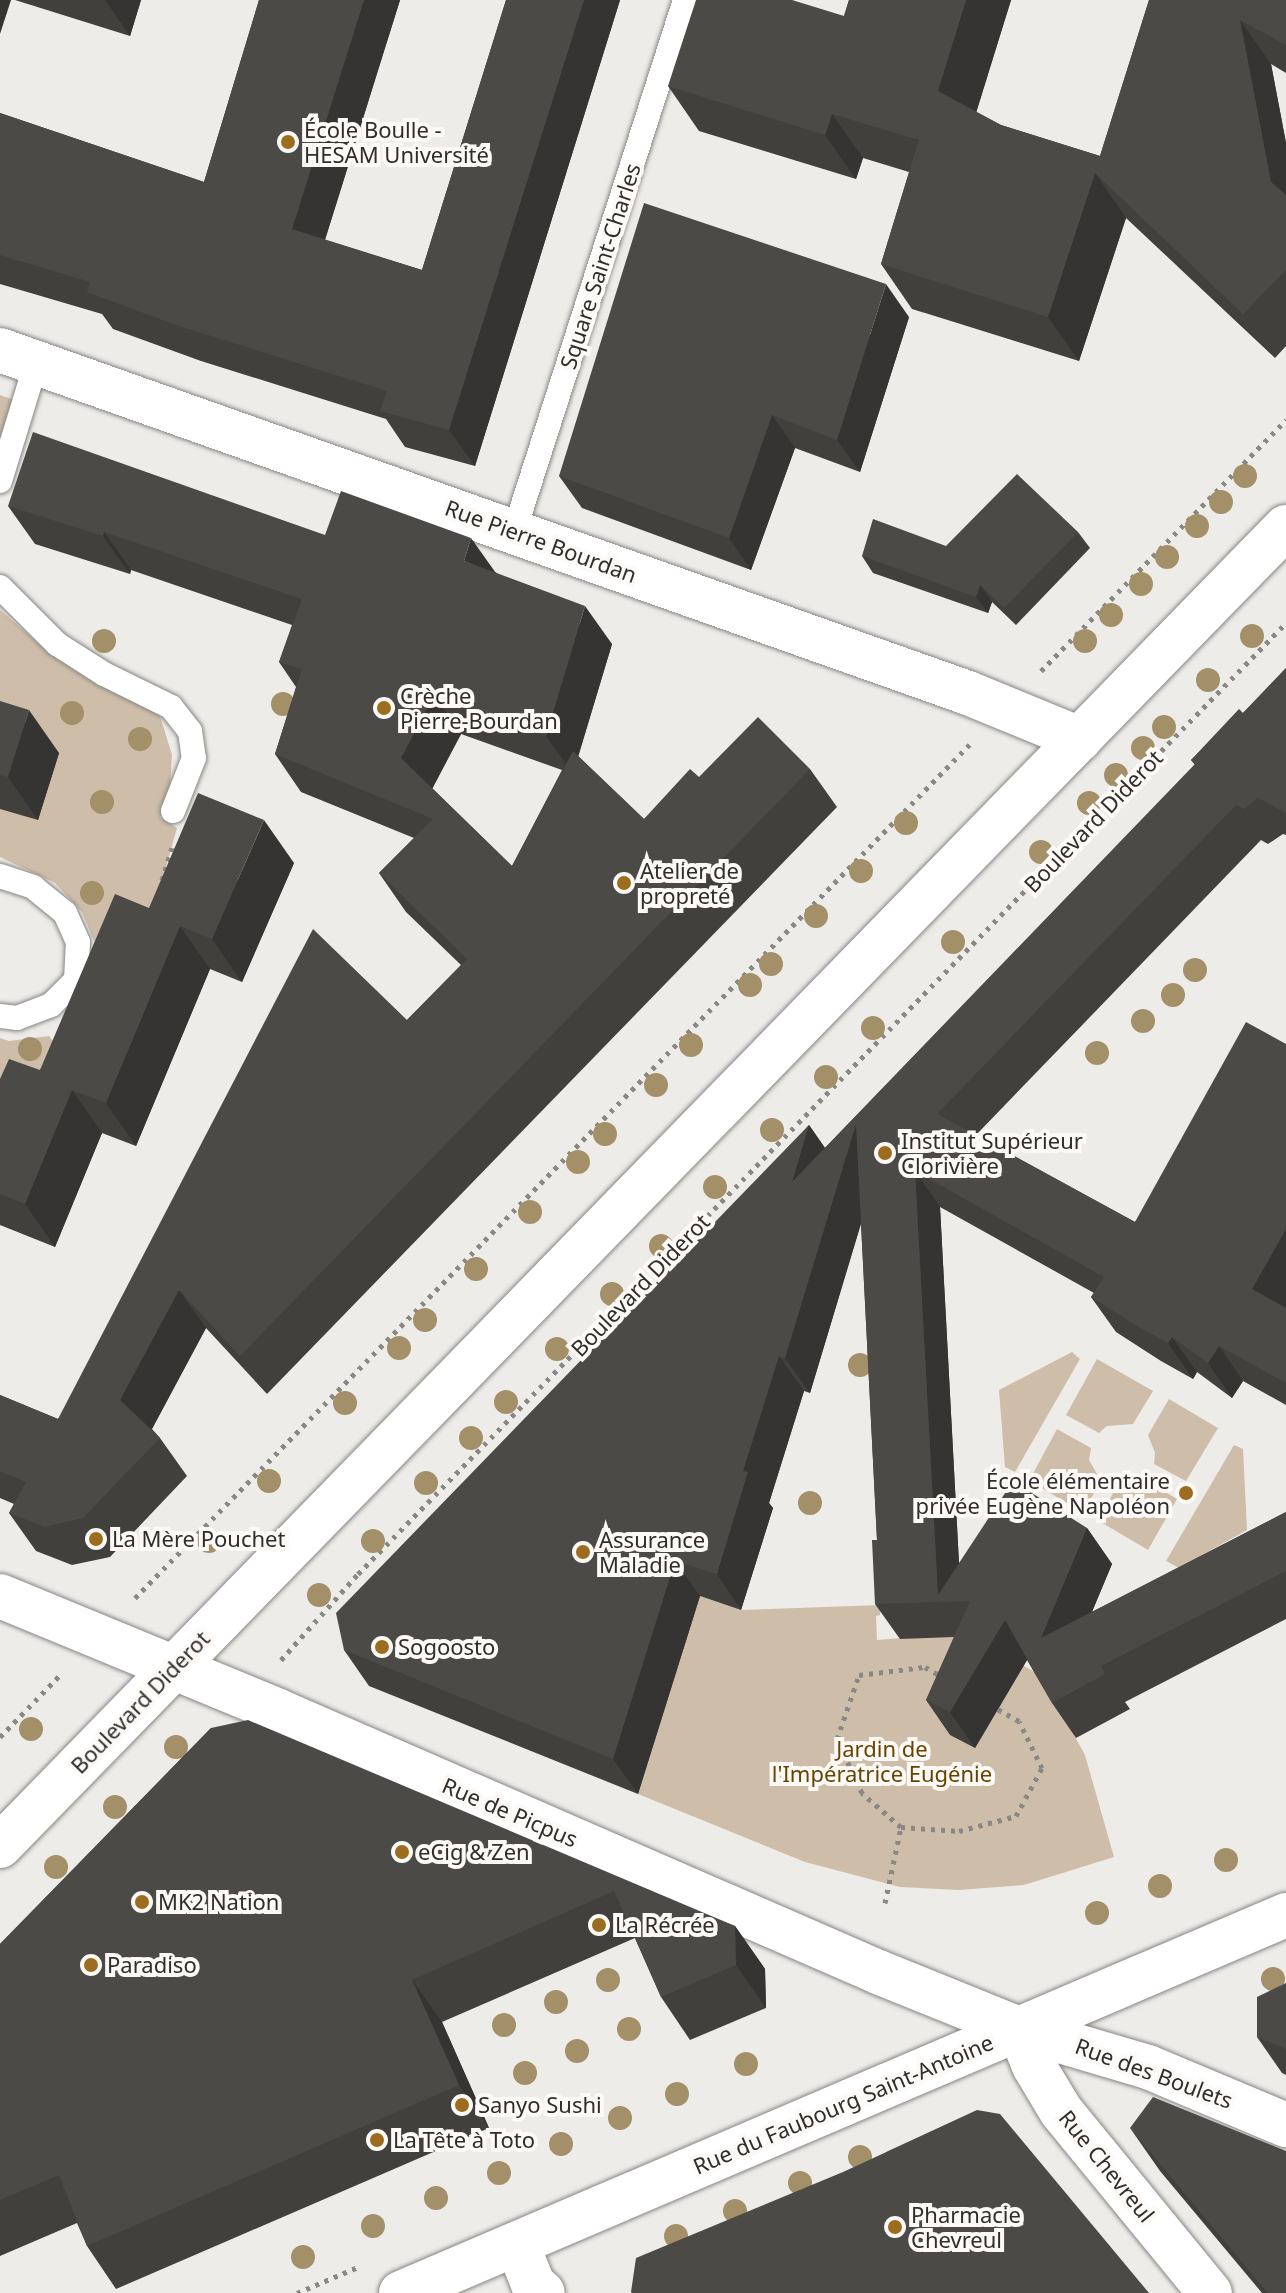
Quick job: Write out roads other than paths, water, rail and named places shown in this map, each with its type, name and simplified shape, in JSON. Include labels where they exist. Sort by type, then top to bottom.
[{"type":"street","name":"Rue Pierre Bourdan","points":[[18,357],[1005,708],[1080,739]]},
{"type":"street","name":"Boulevard Diderot","points":[[0,1846],[1286,527]]},
{"type":"street","name":"Rue de Picpus","points":[[0,1596],[1019,2029]]},
{"type":"street","name":"Rue du Faubourg Saint-Antoine","points":[[401,2293],[1286,1915]]},
{"type":"street","name":"Rue des Boulets","points":[[1019,2029],[1148,2067],[1286,2125]]},
{"type":"street","name":"Rue Chevreul","points":[[1019,2029],[1034,2066],[1061,2111],[1210,2293]]},
{"type":"street","points":[[517,2244],[533,2284],[543,2293]]},
{"type":"lane","name":"Square Saint-Charles","points":[[514,532],[685,0]]},
{"type":"lane","points":[[0,481],[18,357]]},
{"type":"lane","points":[[0,587],[57,644],[104,674],[171,707],[190,731],[194,758],[173,811]]},
{"type":"lane","points":[[0,876],[33,887],[65,913],[78,942],[76,980],[51,1005],[17,1018],[0,1016]]},
{"type":"place","name":"École Boulle - HESAM Université","points":[[288,142]]},
{"type":"place","name":"Crèche Pierre-Bourdan","points":[[384,708]]},
{"type":"place","name":"Atelier de propreté","points":[[624,883]]},
{"type":"place","name":"Institut Supérieur Clorivière","points":[[885,1153]]},
{"type":"place","name":"École élémentaire privée Eugène Napoléon","points":[[1186,1493]]},
{"type":"place","name":"La Mère Pouchet","points":[[96,1539]]},
{"type":"place","name":"Assurance Maladie","points":[[583,1552]]},
{"type":"place","name":"Sogoosto","points":[[382,1647]]},
{"type":"place","name":"eCig & Zen","points":[[402,1852]]},
{"type":"place","name":"MK2 Nation","points":[[142,1902]]},
{"type":"place","name":"La Récrée","points":[[599,1925]]},
{"type":"place","name":"Paradiso","points":[[91,1965]]},
{"type":"place","name":"Sanyo Sushi","points":[[462,2105]]},
{"type":"place","name":"La Tête à Toto","points":[[377,2140]]},
{"type":"place","name":"Pharmacie Chevreul","points":[[895,2227]]},
{"type":"park label","name":"Jardin de l'Impératrice Eugénie","points":[[882,1760]]}]
